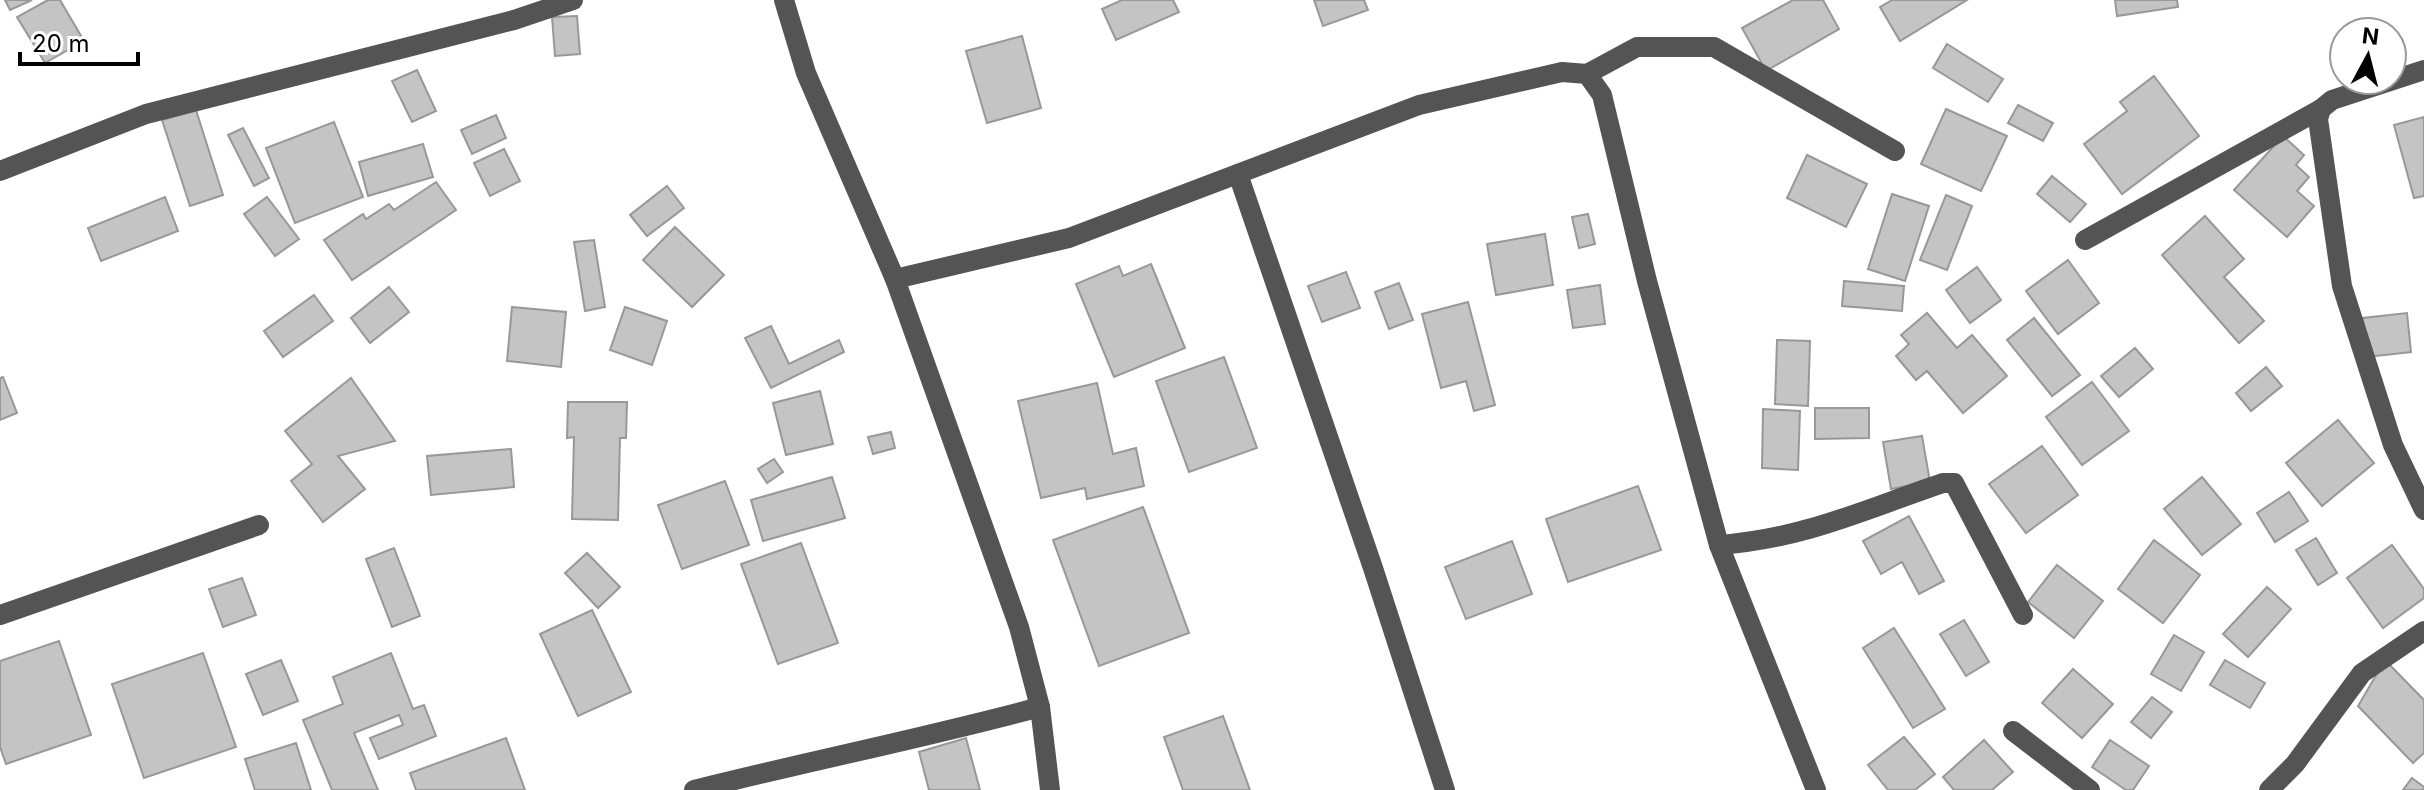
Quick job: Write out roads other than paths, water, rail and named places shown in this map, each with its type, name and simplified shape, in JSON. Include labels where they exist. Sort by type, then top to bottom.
[{"type":"street","points":[[0,171],[146,114],[231,95],[514,20],[573,0]]},
{"type":"street","points":[[784,0],[806,73],[895,279],[1019,627],[1040,707],[1050,790]]},
{"type":"street","points":[[895,279],[1069,238],[1419,105],[1562,72],[1587,74],[1637,47],[1714,47],[1895,151]]},
{"type":"street","points":[[2085,240],[2321,109],[2332,100],[2424,70]]},
{"type":"street","points":[[1587,74],[1602,95],[1647,281],[1719,545],[1816,790]]},
{"type":"street","points":[[2321,109],[2318,119],[2342,286],[2393,445],[2424,510]]},
{"type":"street","points":[[1238,174],[1373,568],[1445,790]]},
{"type":"street","points":[[1719,545],[1783,537],[1836,523],[1943,483],[1954,483],[2023,615]]},
{"type":"street","points":[[0,615],[259,525]]},
{"type":"street","points":[[2269,790],[2295,764],[2362,673],[2424,631]]},
{"type":"street","points":[[694,790],[845,753],[938,735],[1040,707]]},
{"type":"street","points":[[2013,731],[2090,790]]}]
